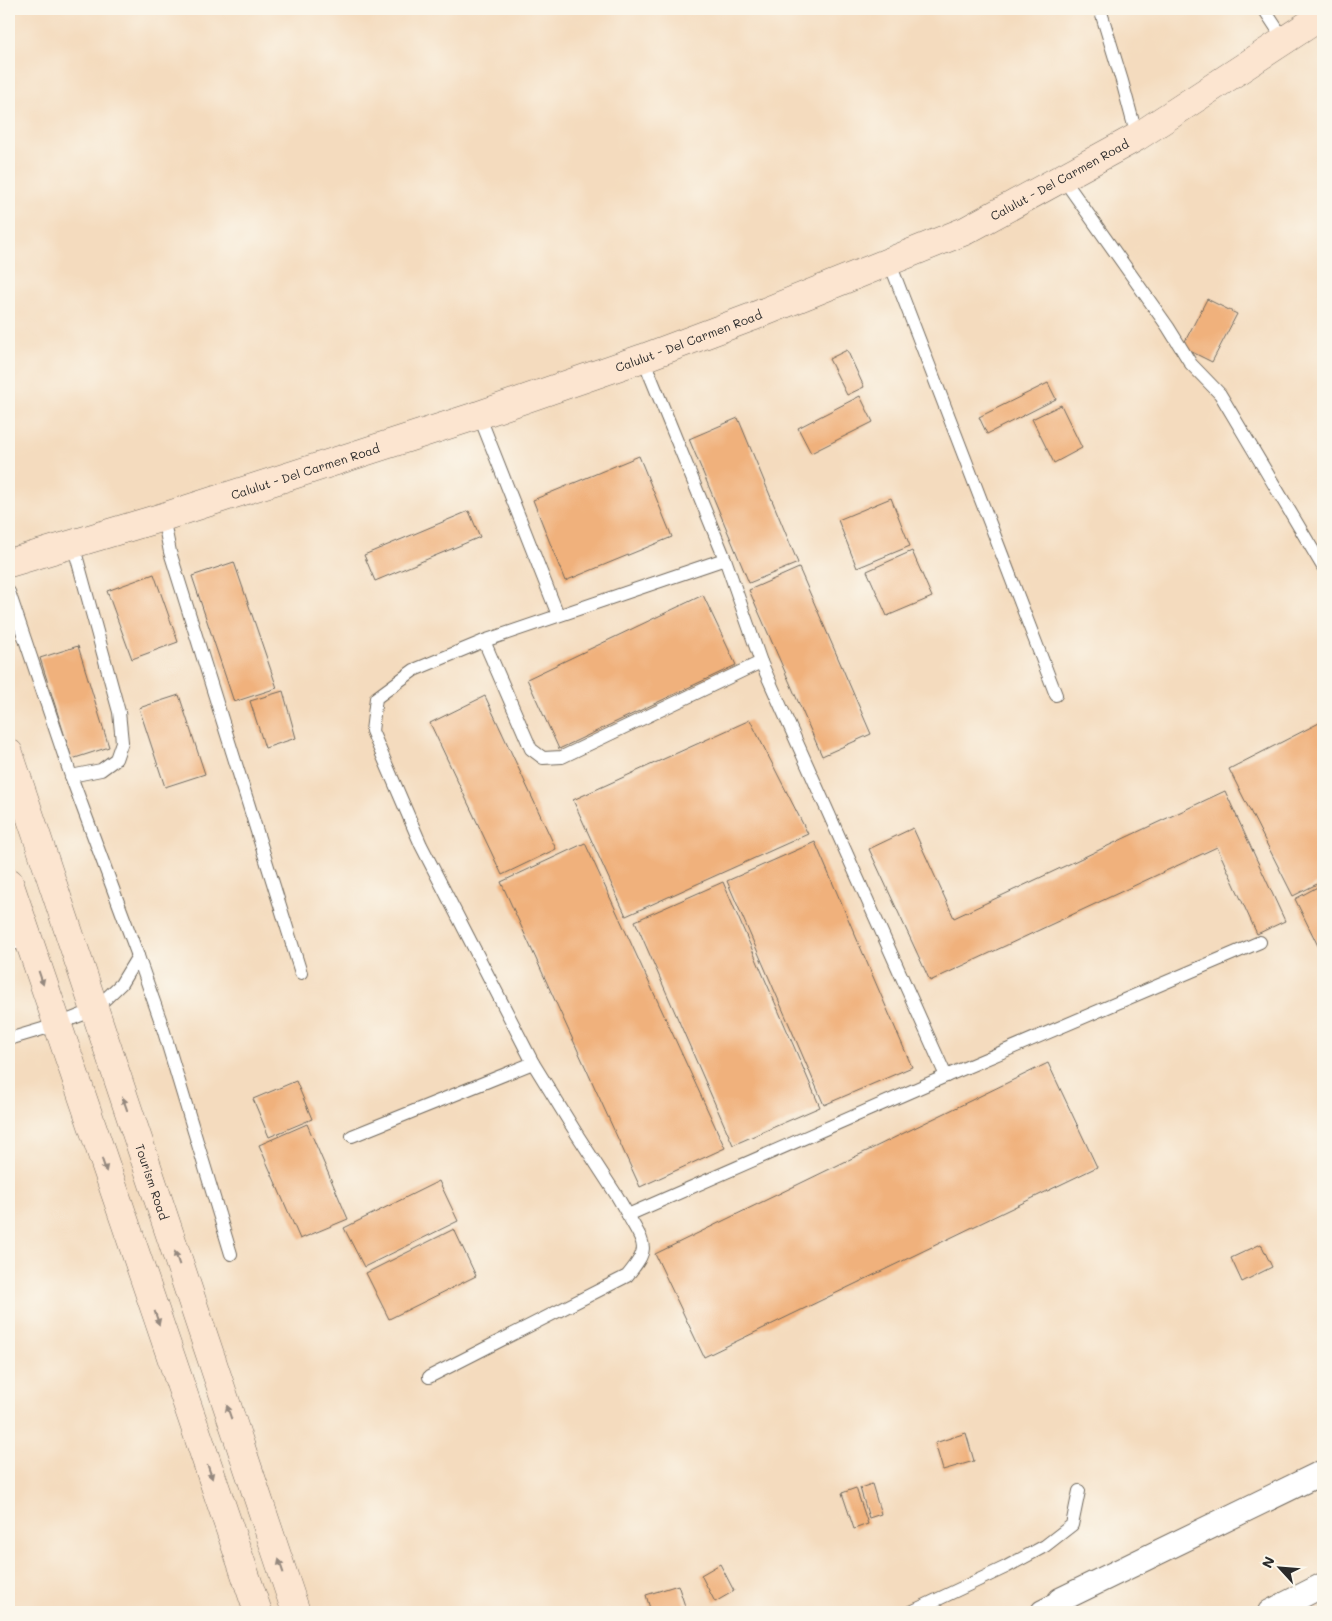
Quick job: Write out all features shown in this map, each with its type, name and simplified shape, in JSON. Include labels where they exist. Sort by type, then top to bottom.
[{"type":"main road","name":"Calulut - Del Carmen Road","points":[[9,563],[163,517],[479,415],[643,358],[752,317],[965,231],[1137,137],[1323,14]]},
{"type":"main road","name":"Tourism Road","points":[[9,753],[296,1612]]},
{"type":"main road","points":[[9,882],[18,943],[56,1024],[258,1612]]},
{"type":"street","points":[[1043,1612],[1057,1604],[1060,1600],[1323,1472]]},
{"type":"street","points":[[1270,1612],[1323,1585]]},
{"type":"lane","points":[[1100,9],[1137,137]]},
{"type":"lane","points":[[1264,9],[1284,41]]},
{"type":"lane","points":[[1062,177],[1168,328],[1191,364],[1220,394],[1323,567]]},
{"type":"lane","points":[[889,261],[1056,695]]},
{"type":"lane","points":[[643,358],[725,559],[761,662],[946,1076]]},
{"type":"lane","points":[[479,415],[558,615]]},
{"type":"lane","points":[[163,517],[170,552],[301,973]]},
{"type":"lane","points":[[72,776],[101,770],[116,759],[122,742],[119,712],[73,544]]},
{"type":"lane","points":[[429,1377],[627,1276],[641,1259],[644,1244],[617,1196],[533,1063],[421,845],[372,731],[376,698],[414,670],[484,641],[725,559]]},
{"type":"lane","points":[[9,592],[72,776],[164,1031],[231,1254]]},
{"type":"lane","points":[[484,641],[531,749],[543,758],[562,757],[761,662]]},
{"type":"lane","points":[[628,1215],[946,1076],[1260,942]]},
{"type":"lane","points":[[9,1039],[94,1010],[121,984],[138,956]]},
{"type":"lane","points":[[352,1136],[533,1063]]},
{"type":"lane","points":[[911,1612],[1006,1567],[1045,1546],[1072,1525],[1079,1491]]},
{"type":"building","points":[[1207,299],[1237,314],[1212,362],[1182,347]]},
{"type":"building","points":[[847,350],[864,387],[847,395],[829,359]]},
{"type":"building","points":[[1048,383],[1056,399],[987,434],[979,417]]},
{"type":"building","points":[[860,396],[873,422],[811,453],[798,428]]},
{"type":"building","points":[[1061,405],[1082,448],[1054,463],[1032,419]]},
{"type":"building","points":[[738,418],[798,563],[749,583],[689,439]]},
{"type":"building","points":[[639,456],[672,537],[565,581],[533,500]]},
{"type":"building","points":[[891,498],[910,546],[857,568],[838,520]]},
{"type":"building","points":[[469,511],[480,537],[375,581],[364,555]]},
{"type":"building","points":[[912,551],[932,597],[887,616],[867,571]]},
{"type":"building","points":[[234,562],[277,688],[234,702],[192,576]]},
{"type":"building","points":[[799,568],[871,734],[822,756],[749,590]]},
{"type":"building","points":[[154,574],[178,642],[132,659],[107,591]]},
{"type":"building","points":[[703,595],[736,665],[559,749],[527,679]]},
{"type":"building","points":[[78,646],[109,747],[72,759],[40,658]]},
{"type":"building","points":[[283,691],[296,738],[265,748],[250,701]]},
{"type":"building","points":[[179,695],[205,774],[165,787],[139,708]]},
{"type":"building","points":[[485,696],[556,849],[502,875],[430,723]]},
{"type":"building","points":[[750,720],[808,834],[626,916],[573,800]]},
{"type":"building","points":[[1323,721],[1323,881],[1293,896],[1229,769]]},
{"type":"building","points":[[1225,791],[1285,921],[1257,934],[1217,847],[930,981],[869,849],[913,828],[954,918]]},
{"type":"building","points":[[815,842],[912,1067],[824,1105],[727,881]]},
{"type":"building","points":[[585,843],[725,1148],[640,1187],[501,882]]},
{"type":"building","points":[[723,882],[820,1107],[733,1145],[635,921]]},
{"type":"building","points":[[1323,884],[1323,956],[1295,899]]},
{"type":"building","points":[[1048,1063],[1097,1167],[704,1357],[655,1254]]},
{"type":"building","points":[[296,1081],[312,1119],[269,1137],[253,1099]]},
{"type":"building","points":[[307,1124],[348,1219],[300,1239],[259,1145]]},
{"type":"building","points":[[439,1181],[458,1221],[364,1267],[344,1228]]},
{"type":"building","points":[[454,1229],[476,1276],[389,1319],[366,1273]]},
{"type":"building","points":[[1261,1244],[1272,1267],[1242,1282],[1231,1258]]},
{"type":"building","points":[[966,1433],[974,1461],[943,1470],[935,1443]]},
{"type":"building","points":[[872,1484],[881,1514],[869,1518],[860,1488]]},
{"type":"building","points":[[856,1488],[868,1524],[854,1529],[842,1493]]},
{"type":"building","points":[[720,1564],[734,1591],[715,1602],[701,1575]]},
{"type":"building","points":[[678,1585],[687,1612],[651,1612],[646,1595]]}]
